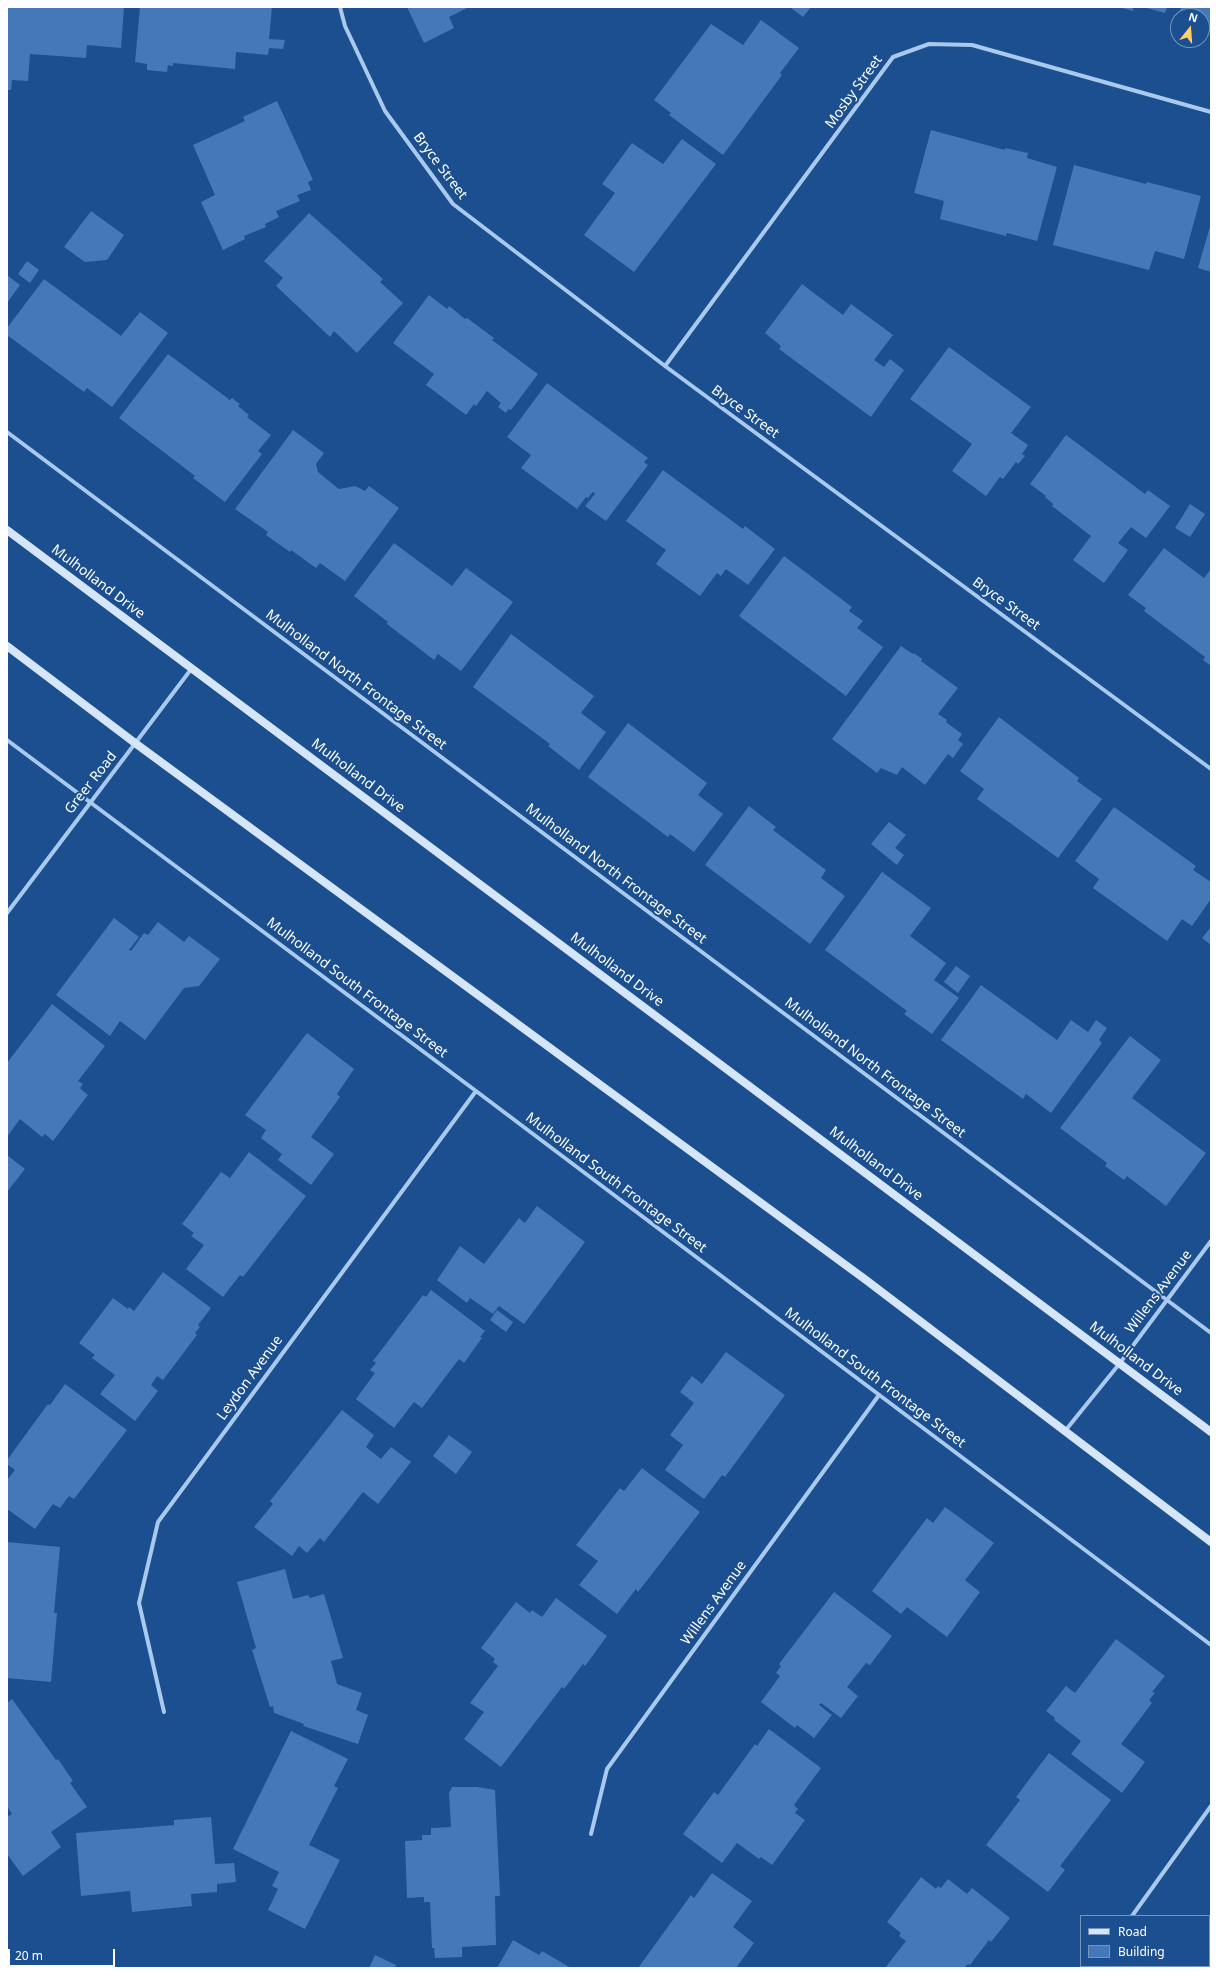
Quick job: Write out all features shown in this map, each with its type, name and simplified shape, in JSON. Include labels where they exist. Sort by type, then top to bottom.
[{"type":"main road","name":"Mulholland Drive","points":[[7,530],[1211,1432]]},
{"type":"main road","points":[[7,646],[135,743],[866,1280],[1211,1542]]},
{"type":"street","name":"Bryce Street","points":[[340,7],[345,26],[385,111],[453,204],[665,366],[1211,769]]},
{"type":"street","name":"Mosby Street","points":[[665,366],[893,57],[929,44],[972,45],[1211,112]]},
{"type":"street","name":"Mulholland North Frontage Street","points":[[7,432],[1211,1333]]},
{"type":"street","name":"Greer Road","points":[[7,913],[90,801],[192,668]]},
{"type":"street","name":"Mulholland South Frontage Street","points":[[7,740],[476,1090],[1211,1645]]},
{"type":"street","name":"Leydon Avenue","points":[[164,1712],[139,1603],[158,1522],[476,1090]]},
{"type":"street","name":"Willens Avenue","points":[[1065,1431],[1120,1363],[1166,1299],[1211,1241]]},
{"type":"street","name":"Willens Avenue","points":[[591,1834],[607,1769],[879,1395]]},
{"type":"street","points":[[1133,1915],[1211,1806]]},
{"type":"building","points":[[7,7],[124,7],[121,48],[87,45],[86,58],[30,54],[28,81],[12,80],[11,90],[7,90]]},
{"type":"building","points":[[140,7],[272,7],[269,39],[285,40],[283,49],[269,48],[268,55],[236,52],[235,69],[173,63],[173,66],[168,65],[167,72],[147,70],[147,64],[135,62]]},
{"type":"building","points":[[407,7],[469,7],[449,17],[454,28],[424,43]]},
{"type":"building","points":[[790,7],[811,7],[803,17]]},
{"type":"building","points":[[1119,7],[1133,7],[1133,11]]},
{"type":"building","points":[[1143,7],[1167,7],[1165,13]]},
{"type":"building","points":[[1211,7],[1211,32],[1210,8],[1181,8]]},
{"type":"building","points":[[761,20],[799,48],[780,73],[782,75],[723,155],[669,115],[671,113],[654,100],[711,24],[743,45]]},
{"type":"building","points":[[277,101],[313,180],[308,182],[311,190],[297,195],[300,201],[276,211],[279,217],[265,224],[266,227],[244,236],[245,239],[223,250],[201,202],[215,195],[193,145],[245,121],[243,117]]},
{"type":"building","points":[[931,130],[1005,150],[1005,148],[1028,153],[1027,158],[1057,167],[1037,241],[1007,233],[1006,236],[940,219],[944,201],[914,193]]},
{"type":"building","points":[[682,139],[716,164],[634,272],[584,235],[615,193],[602,184],[632,143],[663,164]]},
{"type":"building","points":[[1074,165],[1146,184],[1147,182],[1201,196],[1184,259],[1155,251],[1149,270],[1053,245]]},
{"type":"building","points":[[91,211],[124,235],[107,260],[85,262],[64,247]]},
{"type":"building","points":[[309,213],[383,279],[380,282],[403,303],[357,353],[334,331],[330,337],[276,286],[283,278],[264,261]]},
{"type":"building","points":[[1211,223],[1211,272],[1198,268]]},
{"type":"building","points":[[27,261],[39,270],[30,283],[18,274]]},
{"type":"building","points":[[7,275],[20,285],[7,303]]},
{"type":"building","points":[[44,279],[121,336],[140,312],[168,333],[112,407],[87,388],[84,392],[7,335],[7,328]]},
{"type":"building","points":[[802,284],[843,315],[851,304],[893,335],[874,360],[884,367],[890,359],[904,370],[871,417],[779,349],[781,346],[765,333]]},
{"type":"building","points":[[429,295],[447,309],[449,306],[465,319],[467,318],[494,338],[492,340],[538,374],[511,410],[508,409],[506,413],[498,407],[501,403],[487,391],[476,406],[474,404],[466,415],[426,385],[434,374],[393,343]]},
{"type":"building","points":[[949,347],[1031,407],[1011,433],[1028,445],[1022,454],[1025,456],[1018,464],[1016,462],[1003,479],[1000,477],[986,496],[952,471],[972,444],[910,399]]},
{"type":"building","points":[[168,354],[230,400],[232,398],[240,404],[238,406],[249,415],[247,417],[271,435],[258,451],[262,454],[225,502],[193,478],[195,476],[119,418]]},
{"type":"building","points":[[547,383],[648,458],[644,462],[648,465],[606,521],[585,506],[595,494],[593,492],[588,498],[586,497],[577,509],[521,468],[531,455],[507,437]]},
{"type":"building","points":[[293,430],[324,453],[316,464],[318,472],[339,489],[355,486],[365,491],[369,486],[399,508],[345,581],[320,563],[316,568],[291,550],[290,552],[266,535],[268,532],[235,509]]},
{"type":"building","points":[[1066,435],[1145,494],[1148,490],[1170,506],[1146,538],[1131,527],[1118,543],[1128,550],[1104,583],[1073,560],[1091,536],[1052,506],[1053,504],[1045,497],[1046,496],[1030,484]]},
{"type":"building","points":[[663,470],[743,529],[745,526],[775,549],[748,585],[726,569],[721,576],[717,573],[700,596],[656,564],[666,550],[626,521]]},
{"type":"building","points":[[1190,504],[1205,514],[1190,537],[1175,528]]},
{"type":"building","points":[[394,543],[452,586],[466,568],[513,602],[461,671],[438,654],[434,660],[387,624],[388,622],[354,596]]},
{"type":"building","points":[[1164,548],[1204,578],[1211,569],[1211,666],[1203,660],[1205,657],[1144,611],[1146,608],[1128,595]]},
{"type":"building","points":[[784,556],[852,607],[849,611],[863,621],[857,628],[883,647],[846,696],[739,616]]},
{"type":"building","points":[[511,634],[594,696],[581,713],[606,732],[579,770],[548,746],[550,744],[473,687]]},
{"type":"building","points":[[901,646],[913,654],[914,653],[922,659],[921,661],[958,688],[938,714],[962,734],[958,740],[963,744],[953,758],[948,754],[925,785],[902,767],[897,775],[881,768],[877,773],[832,739]]},
{"type":"building","points":[[999,717],[1079,778],[1077,781],[1102,799],[1058,858],[977,799],[984,789],[960,771]]},
{"type":"building","points":[[628,723],[707,783],[698,795],[723,814],[694,852],[670,834],[668,837],[588,777]]},
{"type":"building","points":[[749,806],[776,827],[773,830],[826,870],[821,878],[845,896],[810,944],[705,865]]},
{"type":"building","points":[[1114,807],[1196,866],[1193,870],[1211,882],[1211,899],[1192,926],[1182,919],[1167,941],[1093,888],[1099,879],[1075,861]]},
{"type":"building","points":[[889,822],[906,835],[895,848],[904,855],[897,865],[871,844]]},
{"type":"building","points":[[882,872],[931,908],[910,936],[946,963],[934,980],[959,998],[932,1034],[904,1014],[907,1011],[825,950]]},
{"type":"building","points":[[114,918],[139,937],[129,950],[131,951],[144,933],[148,935],[158,922],[184,942],[189,936],[220,959],[199,986],[184,988],[145,1040],[120,1021],[110,1036],[56,995]]},
{"type":"building","points":[[1211,927],[1211,945],[1202,938]]},
{"type":"building","points":[[956,966],[970,976],[958,993],[944,982]]},
{"type":"building","points":[[981,985],[1057,1040],[1071,1020],[1088,1032],[1096,1020],[1107,1028],[1099,1040],[1102,1043],[1051,1113],[1026,1094],[1023,1099],[941,1040]]},
{"type":"building","points":[[52,1004],[105,1046],[78,1081],[83,1084],[80,1088],[88,1095],[53,1141],[45,1134],[42,1137],[20,1119],[7,1137],[7,1063]]},
{"type":"building","points":[[307,1033],[354,1069],[337,1094],[340,1097],[311,1137],[334,1154],[311,1185],[278,1160],[282,1154],[261,1138],[266,1130],[245,1115]]},
{"type":"building","points":[[1130,1036],[1161,1060],[1132,1098],[1206,1153],[1166,1206],[1127,1176],[1124,1180],[1105,1166],[1107,1163],[1060,1128]]},
{"type":"building","points":[[249,1152],[306,1196],[243,1277],[240,1275],[223,1297],[186,1269],[204,1245],[191,1236],[194,1233],[182,1224],[221,1172],[230,1178]]},
{"type":"building","points":[[7,1155],[25,1169],[7,1192]]},
{"type":"building","points":[[537,1206],[585,1242],[524,1324],[499,1306],[493,1314],[470,1298],[467,1303],[437,1280],[460,1246],[484,1264],[519,1218],[525,1223]]},
{"type":"building","points":[[163,1272],[211,1308],[198,1325],[200,1327],[195,1333],[197,1335],[163,1380],[157,1376],[151,1385],[158,1391],[135,1421],[100,1394],[115,1375],[92,1358],[95,1355],[79,1343],[113,1298],[128,1309],[129,1307],[134,1311]]},
{"type":"building","points":[[431,1290],[485,1331],[480,1337],[482,1338],[464,1363],[459,1359],[422,1408],[414,1402],[394,1428],[356,1399],[375,1373],[370,1370],[376,1363],[373,1361],[423,1295],[426,1297]]},
{"type":"building","points":[[497,1310],[513,1322],[506,1332],[490,1320]]},
{"type":"building","points":[[726,1352],[785,1395],[725,1477],[722,1475],[704,1499],[665,1470],[683,1445],[670,1435],[694,1403],[680,1392],[692,1376],[702,1384]]},
{"type":"building","points":[[65,1384],[127,1430],[74,1499],[69,1496],[60,1508],[53,1504],[35,1529],[7,1509],[7,1480],[15,1470],[7,1464],[7,1460],[48,1404],[50,1405]]},
{"type":"building","points":[[342,1410],[374,1435],[366,1447],[381,1459],[391,1447],[411,1462],[378,1504],[363,1492],[324,1542],[320,1538],[307,1553],[299,1546],[292,1556],[254,1527],[273,1504],[270,1501]]},
{"type":"building","points":[[449,1435],[472,1452],[456,1474],[433,1456]]},
{"type":"building","points":[[642,1468],[700,1512],[638,1592],[636,1589],[617,1614],[579,1585],[598,1561],[576,1545],[620,1488],[624,1491]]},
{"type":"building","points":[[945,1507],[994,1543],[965,1580],[980,1592],[947,1637],[907,1607],[901,1614],[872,1591],[927,1518],[933,1523]]},
{"type":"building","points":[[7,1542],[60,1547],[54,1613],[57,1613],[51,1682],[7,1678]]},
{"type":"building","points":[[285,1569],[293,1599],[308,1595],[310,1598],[324,1594],[343,1658],[331,1661],[337,1684],[362,1693],[356,1710],[368,1715],[358,1744],[303,1726],[304,1724],[274,1713],[273,1706],[270,1707],[252,1650],[256,1648],[237,1582]]},
{"type":"building","points":[[834,1592],[892,1636],[870,1665],[866,1663],[847,1687],[858,1696],[841,1718],[821,1703],[819,1705],[832,1715],[814,1738],[797,1725],[795,1728],[761,1702],[780,1676],[776,1673],[781,1666],[779,1664]]},
{"type":"building","points":[[556,1598],[607,1636],[585,1666],[583,1664],[564,1689],[562,1687],[501,1767],[464,1739],[484,1712],[470,1703],[498,1666],[493,1662],[495,1659],[481,1648],[516,1602],[530,1613],[532,1610],[542,1617]]},
{"type":"building","points":[[1116,1639],[1165,1676],[1152,1692],[1155,1693],[1149,1700],[1152,1703],[1121,1744],[1145,1762],[1122,1793],[1071,1754],[1081,1741],[1054,1720],[1055,1718],[1046,1711],[1066,1686],[1075,1693]]},
{"type":"building","points":[[12,1699],[56,1760],[58,1759],[73,1781],[70,1783],[87,1807],[51,1832],[61,1847],[23,1876],[7,1854],[7,1817],[12,1814],[7,1806],[7,1703]]},
{"type":"building","points":[[769,1729],[821,1768],[794,1805],[798,1809],[795,1813],[805,1820],[772,1865],[761,1857],[759,1859],[737,1843],[722,1863],[683,1834],[714,1792],[718,1795],[755,1744],[757,1746]]},
{"type":"building","points":[[291,1731],[348,1759],[334,1786],[338,1788],[309,1845],[340,1860],[305,1929],[268,1910],[278,1889],[272,1886],[279,1872],[233,1849]]},
{"type":"building","points":[[1049,1753],[1111,1800],[1060,1866],[1065,1870],[1048,1892],[986,1845],[1020,1800],[1016,1797]]},
{"type":"building","points":[[452,1787],[477,1787],[495,1790],[500,1896],[495,1896],[496,1945],[462,1947],[462,1957],[435,1958],[434,1948],[432,1948],[430,1902],[424,1902],[424,1897],[407,1898],[405,1841],[422,1840],[422,1835],[431,1835],[431,1828],[451,1827],[449,1793]]},
{"type":"building","points":[[211,1817],[215,1864],[234,1863],[236,1882],[217,1884],[217,1892],[191,1894],[192,1906],[132,1912],[130,1891],[81,1896],[76,1833],[174,1825],[174,1820]]},
{"type":"building","points":[[712,1873],[752,1901],[733,1927],[754,1943],[736,1968],[638,1968],[691,1895],[694,1898]]},
{"type":"building","points":[[921,1877],[936,1889],[938,1886],[941,1888],[948,1879],[967,1894],[972,1888],[1010,1918],[991,1942],[989,1940],[970,1965],[968,1964],[964,1968],[885,1968],[906,1941],[899,1936],[901,1933],[887,1922]]},
{"type":"building","points":[[1211,1935],[1211,1968],[1186,1968],[1210,1967]]},
{"type":"building","points":[[513,1940],[539,1955],[542,1951],[571,1968],[497,1968]]},
{"type":"building","points":[[375,1955],[396,1965],[395,1968],[369,1968]]}]
